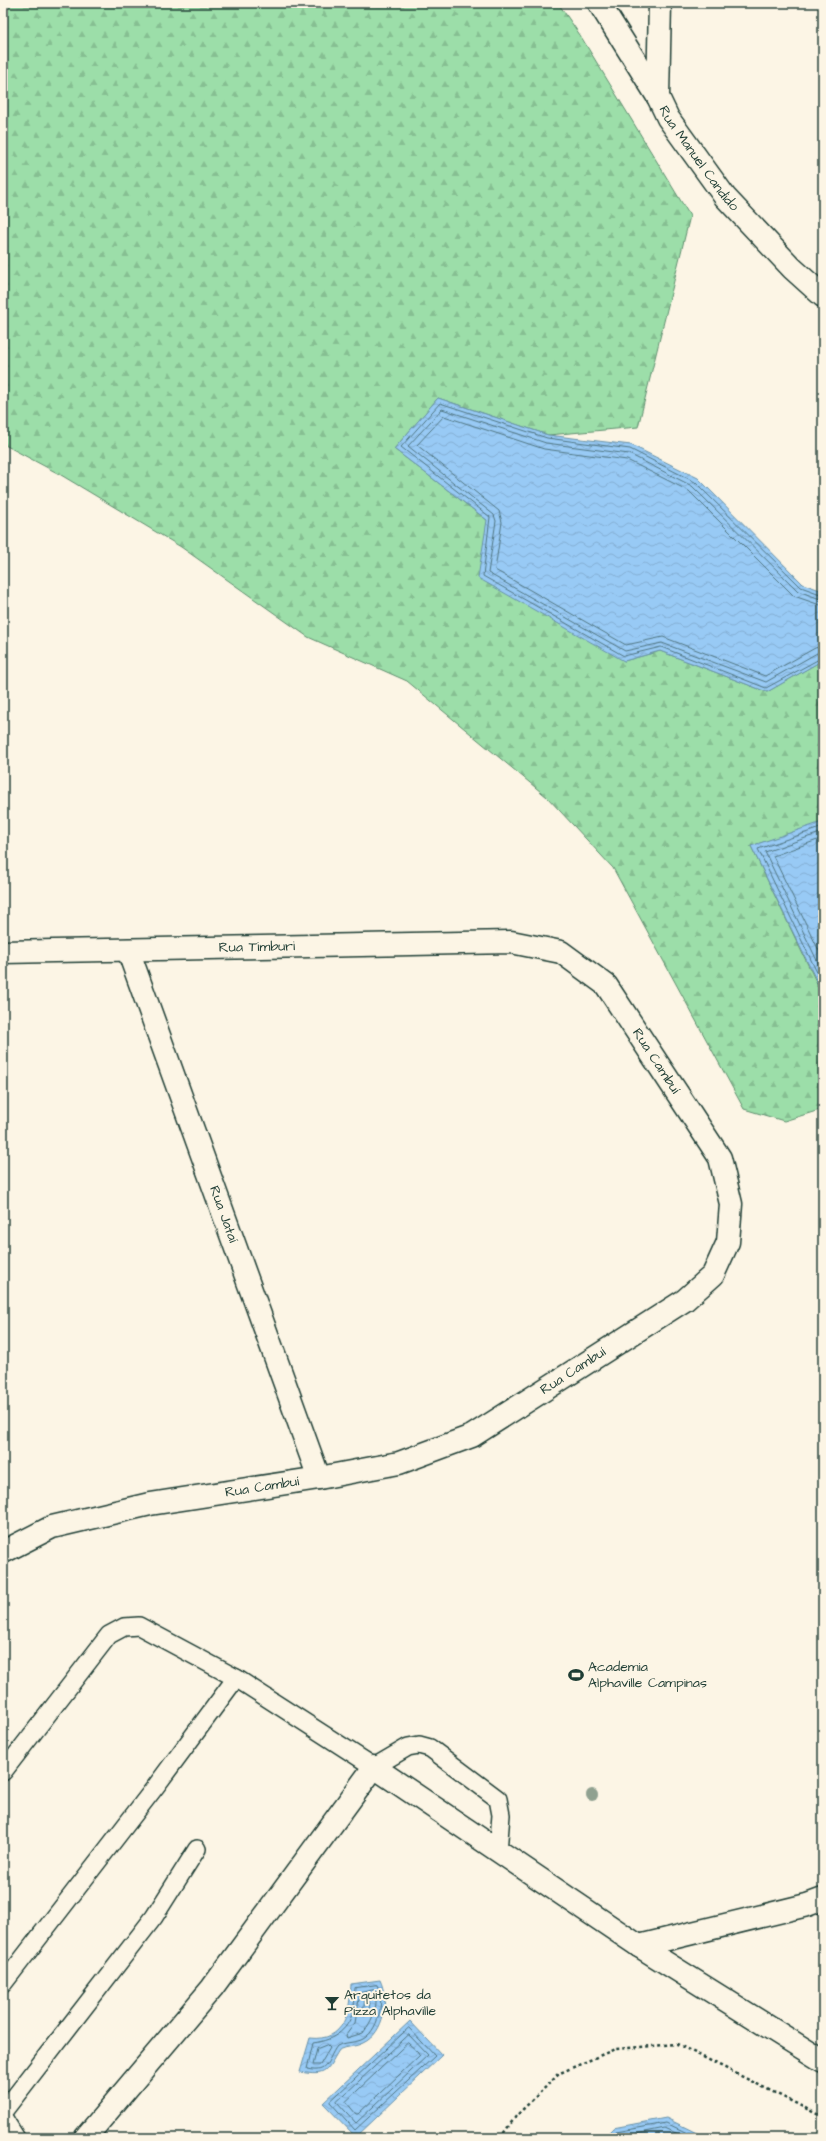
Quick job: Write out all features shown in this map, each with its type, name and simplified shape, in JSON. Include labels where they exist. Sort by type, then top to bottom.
[{"type":"street","name":"Rua Manuel Candido","points":[[600,3],[658,97],[668,118],[725,197],[792,268],[823,296]]},
{"type":"street","points":[[658,97],[660,3]]},
{"type":"street","name":"Rua Timburi","points":[[3,952],[512,942]]},
{"type":"street","name":"Rua Cambuí","points":[[3,1552],[52,1527],[150,1504],[319,1478],[399,1463],[472,1436],[685,1300],[713,1275],[728,1242],[731,1204],[720,1158],[606,985],[561,952],[512,942]]},
{"type":"street","name":"Rua Jataí","points":[[128,950],[319,1478]]},
{"type":"street","points":[[85,2138],[212,1988],[374,1767],[639,1946],[823,2061]]},
{"type":"street","points":[[639,1946],[807,1905],[823,1899]]},
{"type":"lane","points":[[3,1772],[109,1635],[124,1627],[139,1626],[236,1678],[374,1767],[408,1748],[419,1745],[430,1748],[498,1799],[501,1815],[498,1851]]},
{"type":"lane","points":[[3,1984],[156,1786],[236,1678]]},
{"type":"lane","points":[[3,2112],[154,1916],[197,1849]]},
{"type":"lane","points":[[3,2118],[16,2138]]},
{"type":"path","points":[[500,2138],[517,2115],[560,2073],[615,2049],[676,2044],[823,2117]]},
{"type":"green space","points":[[3,3],[558,3],[580,35],[690,216],[638,427],[548,435],[438,398],[394,449],[487,520],[624,661],[660,651],[767,692],[823,660],[823,823],[751,846],[823,996],[823,1109],[784,1121],[744,1109],[613,868],[547,797],[407,681],[308,637],[181,547],[61,475],[3,444]]},
{"type":"water","points":[[438,398],[548,435],[631,445],[698,478],[803,584],[823,591],[823,660],[767,692],[660,651],[624,661],[478,578],[487,520],[394,449]]},
{"type":"water","points":[[819,823],[823,823],[823,994],[751,846]]},
{"type":"water","points":[[380,1980],[383,1988],[384,2006],[383,2015],[376,2032],[363,2043],[339,2050],[325,2071],[316,2074],[300,2072],[310,2038],[322,2038],[331,2035],[338,2030],[343,2023],[347,2014],[351,1984]]},
{"type":"water","points":[[410,2021],[442,2055],[356,2137],[323,2103]]},
{"type":"water","points":[[666,2118],[707,2138],[603,2138],[613,2128]]},
{"type":"place","name":"Academia Alphaville Campinas","points":[[576,1675]]},
{"type":"place","name":"Arquitetos da Pizza Alphaville","points":[[332,2003]]}]
